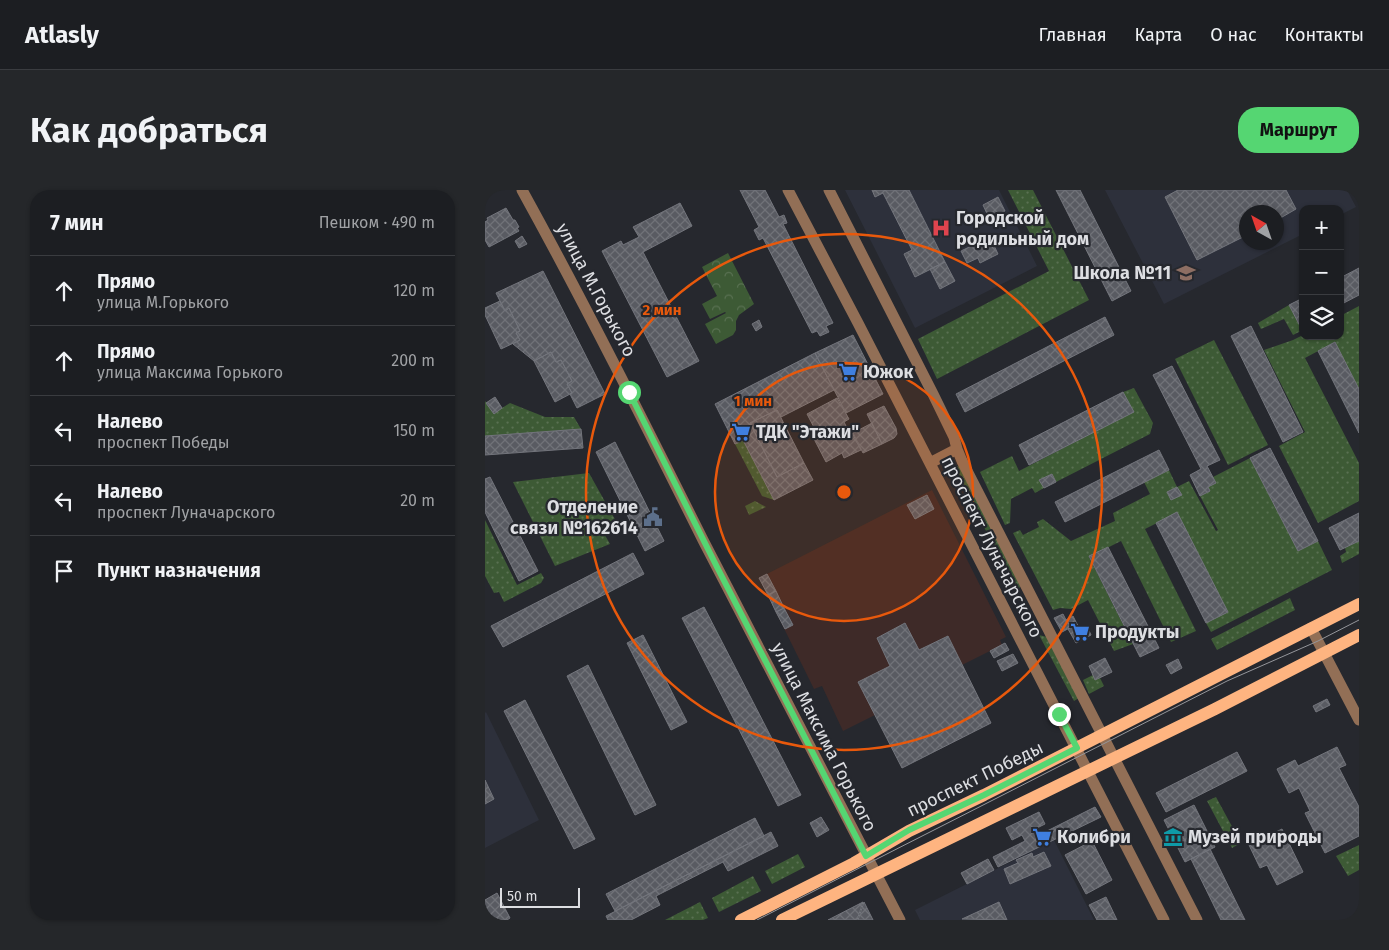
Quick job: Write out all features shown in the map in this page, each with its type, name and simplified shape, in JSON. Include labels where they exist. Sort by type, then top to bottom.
[{"type":"main road","name":"проспект Победы","points":[[741,920],[866,856],[909,830],[984,795],[1359,604]]},
{"type":"main road","points":[[783,920],[1325,654],[1359,635]]},
{"type":"street","name":"улица М.Горького","points":[[522,190],[629,392],[718,569]]},
{"type":"street","name":"проспект Луначарского","points":[[788,190],[1164,920]]},
{"type":"street","name":"проспект Луначарского","points":[[829,190],[937,402],[954,437],[957,449],[1197,920]]},
{"type":"street","points":[[929,463],[957,449]]},
{"type":"street","name":"улица Максима Горького","points":[[718,569],[900,920]]},
{"type":"street","points":[[1311,628],[1359,720]]},
{"type":"shaded area","name":"Городской родильный дом","points":[[845,190],[999,190],[1037,266],[915,328]]},
{"type":"shaded area","name":"Школа №11","points":[[1105,190],[1347,190],[1356,207],[1344,213],[1344,205],[1299,205],[1299,236],[1284,244],[1284,205],[1239,205],[1239,250],[1271,250],[1164,304]]},
{"type":"shaded area","points":[[932,490],[1006,637],[1000,640],[1002,645],[962,665],[948,636],[919,650],[905,623],[877,638],[890,666],[859,683],[875,715],[843,731],[822,686],[814,689],[759,578]]},
{"type":"shaded area","points":[[485,713],[539,820],[485,848]]},
{"type":"shaded area","points":[[1054,840],[1094,920],[920,920],[915,910]]},
{"type":"green space","points":[[1008,190],[1033,190],[1089,300],[937,379],[918,339],[1049,271]]},
{"type":"green space","points":[[728,253],[754,304],[739,315],[733,335],[716,344],[705,324],[726,313],[710,319],[702,304],[717,296],[702,267]]},
{"type":"green space","points":[[1289,305],[1299,324],[1299,332],[1293,335],[1284,319],[1261,329],[1258,323]]},
{"type":"green space","points":[[1359,306],[1359,389],[1335,342],[1305,358],[1359,463],[1359,501],[1318,523],[1279,446],[1305,432],[1264,350],[1299,337],[1299,340],[1344,340],[1344,314]]},
{"type":"green space","points":[[1214,340],[1268,445],[1228,465],[1175,359]]},
{"type":"green space","points":[[1134,388],[1153,423],[1150,434],[1056,482],[1052,474],[1040,480],[1044,488],[1035,493],[1032,488],[1011,499],[1010,523],[1005,525],[980,472],[1012,456],[1019,471],[1133,412],[1123,392]]},
{"type":"green space","points":[[485,401],[494,413],[510,403],[545,417],[574,417],[581,429],[485,436]]},
{"type":"green space","points":[[743,440],[774,500],[762,496],[735,444]]},
{"type":"green space","points":[[1250,458],[1298,551],[1318,541],[1332,570],[1211,632],[1206,623],[1227,612],[1177,513],[1145,529],[1196,631],[1171,642],[1121,541],[1089,557],[1133,644],[1114,651],[1088,600],[1071,609],[1060,608],[1053,610],[1013,533],[1020,530],[1023,535],[1039,527],[1037,522],[1043,519],[1071,541],[1115,521],[1113,513],[1150,494],[1144,482],[1169,470],[1177,487],[1189,481],[1216,531],[1218,530],[1200,496],[1210,491],[1208,487],[1216,483],[1213,477]]},
{"type":"green space","points":[[952,464],[960,467],[1021,585],[1017,592]]},
{"type":"green space","points":[[589,473],[617,523],[602,530],[610,544],[555,566],[513,482]]},
{"type":"green space","points":[[755,501],[766,507],[749,515],[745,506]]},
{"type":"green space","points":[[485,520],[517,585],[541,573],[544,578],[541,583],[504,602],[499,592],[494,593],[485,576]]},
{"type":"green space","points":[[1359,541],[1359,554],[1342,563],[1340,556],[1346,552],[1345,548]]},
{"type":"green space","points":[[1290,598],[1295,610],[1217,650],[1211,639]]},
{"type":"green space","points":[[1039,635],[1047,637],[1079,698],[1074,701]]},
{"type":"green space","points":[[1093,675],[1100,678],[1104,686],[1089,694],[1083,680]]},
{"type":"green space","points":[[1216,797],[1241,843],[1232,848],[1207,801]]},
{"type":"green space","points":[[1359,845],[1359,870],[1348,876],[1336,856]]},
{"type":"green space","points":[[798,854],[805,867],[772,884],[765,871]]},
{"type":"green space","points":[[753,876],[761,891],[719,912],[712,898]]},
{"type":"green space","points":[[700,902],[708,918],[703,920],[665,920]]},
{"type":"building","points":[[740,190],[765,190],[779,217],[784,215],[787,223],[783,224],[833,323],[826,326],[829,332],[820,336],[817,331],[812,333],[763,238],[759,240],[754,230],[759,227]]},
{"type":"building","points":[[872,190],[909,190],[945,262],[915,277],[904,254],[912,250],[883,193],[875,197]]},
{"type":"building","points":[[1056,190],[1080,190],[1131,291],[1112,301]]},
{"type":"building","points":[[1178,190],[1286,190],[1296,209],[1284,216],[1284,205],[1239,205],[1239,239],[1197,260],[1165,197]]},
{"type":"building","points":[[998,197],[1005,211],[989,218],[983,205]]},
{"type":"building","points":[[680,203],[692,226],[643,252],[699,361],[667,377],[602,251],[621,241],[623,245],[639,237],[633,227]]},
{"type":"building","points":[[506,208],[519,227],[517,228],[519,231],[489,247],[485,240],[485,222],[488,220],[487,218]]},
{"type":"building","points":[[522,236],[527,244],[519,248],[515,241]]},
{"type":"building","points":[[990,237],[998,254],[980,263],[978,258],[967,263],[961,251]]},
{"type":"building","points":[[945,262],[955,281],[940,289],[930,269]]},
{"type":"building","points":[[1359,268],[1359,295],[1344,303],[1344,295],[1344,276]]},
{"type":"building","points":[[543,271],[605,394],[577,408],[567,384],[572,381],[561,360],[556,362],[551,352],[534,361],[513,344],[520,340],[516,333],[520,331],[509,308],[505,311],[496,293]]},
{"type":"building","points":[[1299,300],[1299,324],[1289,305]]},
{"type":"building","points":[[500,301],[505,311],[509,308],[520,331],[516,333],[520,340],[501,349],[485,315],[485,308]]},
{"type":"building","points":[[1105,317],[1114,335],[965,412],[956,394]]},
{"type":"building","points":[[759,320],[762,327],[756,331],[752,324]]},
{"type":"building","points":[[1251,326],[1303,432],[1283,442],[1231,336]]},
{"type":"building","name":"Южок","points":[[853,335],[883,394],[846,413],[815,353]]},
{"type":"building","points":[[1335,342],[1359,389],[1359,433],[1318,351]]},
{"type":"building","points":[[551,352],[556,362],[561,360],[572,381],[567,384],[572,393],[555,402],[534,361]]},
{"type":"building","name":"ТДК \"Этажи\"","points":[[815,353],[834,390],[781,417],[777,410],[750,423],[777,477],[804,463],[813,480],[774,500],[743,440],[735,444],[715,404]]},
{"type":"building","points":[[1172,366],[1220,460],[1207,466],[1216,483],[1208,487],[1210,491],[1200,496],[1190,475],[1201,469],[1153,375]]},
{"type":"building","points":[[1123,392],[1134,412],[1029,465],[1019,445]]},
{"type":"building","points":[[495,397],[502,408],[494,414],[486,403]]},
{"type":"building","points":[[837,398],[849,419],[844,422],[847,428],[832,436],[829,429],[818,435],[807,414]]},
{"type":"building","points":[[884,406],[896,428],[897,434],[894,438],[882,444],[867,414]]},
{"type":"building","points":[[777,410],[804,463],[777,477],[750,423]]},
{"type":"building","points":[[872,423],[882,444],[863,453],[853,433]]},
{"type":"building","points":[[849,427],[861,450],[844,458],[842,453],[826,462],[813,437],[829,429],[832,436]]},
{"type":"building","points":[[581,429],[583,448],[485,455],[485,436]]},
{"type":"building","points":[[615,442],[664,541],[645,551],[596,452]]},
{"type":"building","points":[[1270,448],[1318,541],[1298,551],[1250,458]]},
{"type":"building","points":[[1159,450],[1169,470],[1065,522],[1055,502]]},
{"type":"building","points":[[1052,474],[1056,482],[1044,488],[1039,480]]},
{"type":"building","points":[[490,477],[538,571],[519,581],[485,512],[485,479]]},
{"type":"building","points":[[1177,487],[1182,495],[1171,500],[1167,492]]},
{"type":"building","points":[[927,495],[934,509],[915,519],[907,505]]},
{"type":"building","points":[[1177,512],[1228,612],[1206,623],[1156,523]]},
{"type":"building","points":[[1359,513],[1359,541],[1340,550],[1329,528]]},
{"type":"building","points":[[1108,547],[1159,648],[1140,657],[1089,556]]},
{"type":"building","points":[[633,553],[644,574],[503,647],[491,626]]},
{"type":"building","points":[[767,574],[776,591],[768,595],[759,578]]},
{"type":"building","points":[[776,591],[784,608],[776,612],[768,595]]},
{"type":"building","points":[[704,607],[801,795],[778,806],[682,618]]},
{"type":"building","points":[[784,608],[793,625],[785,629],[776,612]]},
{"type":"building","name":"Продукты","points":[[1063,614],[1066,620],[1073,616],[1077,624],[1062,632],[1054,618]]},
{"type":"building","points":[[905,623],[919,650],[948,636],[991,723],[902,768],[858,682],[890,666],[877,638]]},
{"type":"building","name":"Продукты","points":[[1077,624],[1080,630],[1087,626],[1091,635],[1076,643],[1068,629]]},
{"type":"building","points":[[643,635],[687,722],[671,730],[627,643]]},
{"type":"building","points":[[1005,643],[1009,650],[994,658],[990,651]]},
{"type":"building","points":[[1013,654],[1018,663],[1002,671],[997,661]]},
{"type":"building","points":[[1105,658],[1112,672],[1095,680],[1089,666]]},
{"type":"building","points":[[1178,659],[1182,668],[1171,674],[1166,665]]},
{"type":"building","points":[[588,665],[656,805],[635,815],[567,676]]},
{"type":"building","points":[[1327,699],[1330,705],[1316,712],[1313,706]]},
{"type":"building","points":[[525,700],[595,839],[574,849],[504,711]]},
{"type":"building","points":[[1337,747],[1346,765],[1339,768],[1359,807],[1359,836],[1325,853],[1305,813],[1310,811],[1299,788],[1289,793],[1277,769],[1295,760],[1298,766]]},
{"type":"building","points":[[1237,752],[1247,771],[1166,812],[1156,793]]},
{"type":"building","points":[[485,780],[494,799],[485,804]]},
{"type":"building","points":[[1194,805],[1215,847],[1185,862],[1164,820]]},
{"type":"building","name":"Колибри","points":[[1095,807],[1101,817],[998,867],[993,857],[1025,841],[1022,835],[1012,840],[1006,828],[1039,812],[1045,824],[1033,830],[1037,836]]},
{"type":"building","points":[[821,817],[829,830],[817,837],[810,823]]},
{"type":"building","points":[[755,818],[764,836],[615,911],[606,894]]},
{"type":"building","points":[[1282,829],[1303,872],[1277,885],[1267,865],[1260,868],[1249,845]]},
{"type":"building","points":[[771,832],[778,846],[728,871],[723,862],[656,896],[660,905],[631,920],[608,920],[606,916]]},
{"type":"building","points":[[1092,841],[1112,880],[1086,894],[1065,855]]},
{"type":"building","points":[[1210,849],[1245,920],[1221,920],[1191,859]]},
{"type":"building","points":[[1044,852],[1051,866],[1010,884],[1004,869],[1018,863],[1016,860],[1032,853],[1033,857]]},
{"type":"building","points":[[988,859],[994,870],[967,884],[961,873]]},
{"type":"building","points":[[497,893],[510,918],[507,920],[498,920],[497,918],[485,920],[485,900]]},
{"type":"building","points":[[1106,897],[1117,920],[1097,920],[1089,905]]},
{"type":"building","points":[[863,902],[857,920],[828,920]]},
{"type":"building","points":[[864,902],[873,920],[858,920]]},
{"type":"building","points":[[999,902],[1007,920],[962,919]]},
{"type":"tram line","points":[[757,920],[1227,681],[1318,641],[1359,620]]},
{"type":"place","name":"Городской родильный дом","points":[[941,228]]},
{"type":"place","name":"Школа №11","points":[[1186,273]]},
{"type":"place","name":"Южок","points":[[848,372]]},
{"type":"place","name":"ТДК \"Этажи\"","points":[[741,432]]},
{"type":"place","name":"Отделение связи №162614","points":[[653,517]]},
{"type":"place","name":"Продукты","points":[[1080,632]]},
{"type":"place","name":"Колибри","points":[[1042,837]]},
{"type":"place","name":"Музей природы","points":[[1173,837]]},
{"type":"route","points":[[629,392],[866,856],[909,830],[1077,748],[1059,714]]}]
